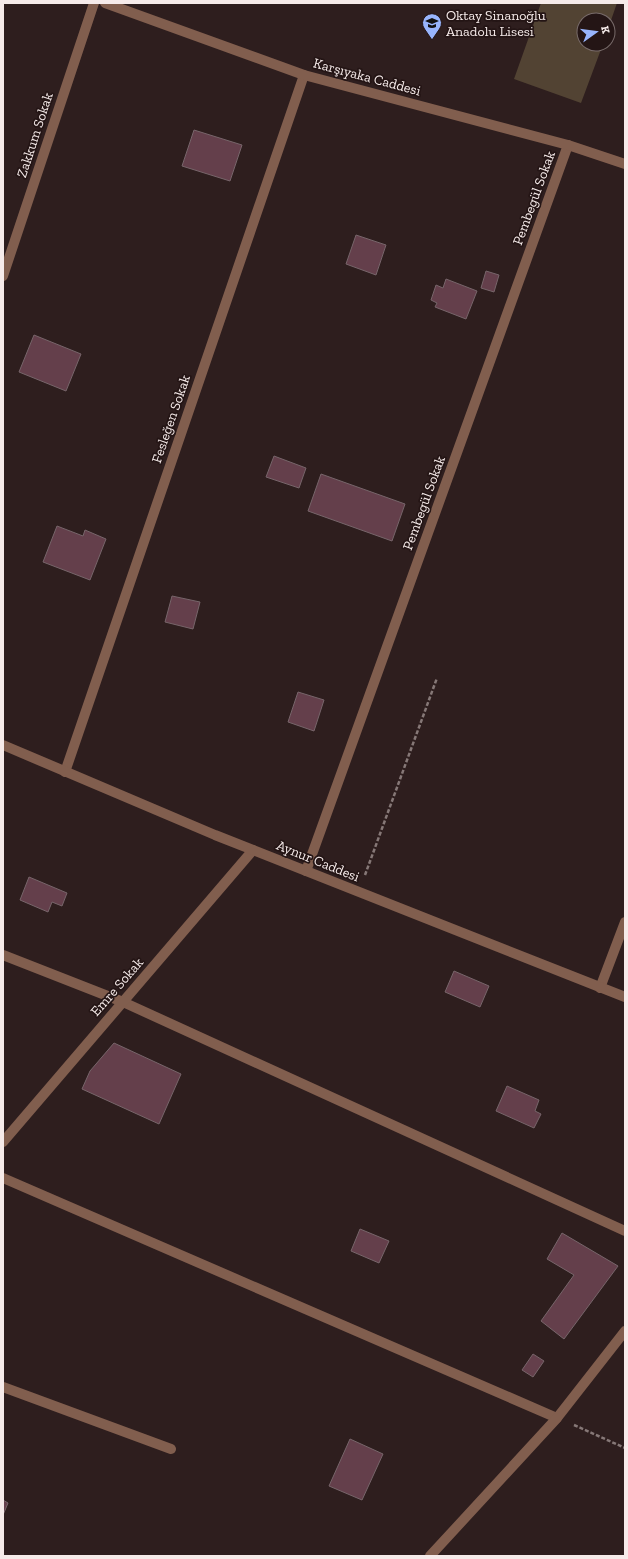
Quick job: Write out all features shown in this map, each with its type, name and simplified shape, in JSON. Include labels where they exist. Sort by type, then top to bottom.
[{"type":"street","name":"Zakkum Sokak","points":[[3,276],[94,3]]},
{"type":"street","name":"Karşıyaka Caddesi","points":[[105,3],[304,75],[568,145],[625,164]]},
{"type":"street","name":"Fesleğen Sokak","points":[[65,772],[304,75]]},
{"type":"street","name":"Pembegül Sokak","points":[[306,871],[568,145]]},
{"type":"street","name":"Aynur Caddesi","points":[[3,745],[253,850],[625,997]]},
{"type":"street","name":"Emre Sokak","points":[[3,1142],[253,850]]},
{"type":"street","points":[[600,988],[625,922]]},
{"type":"street","points":[[3,955],[123,1002],[625,1231]]},
{"type":"street","points":[[3,1178],[557,1418]]},
{"type":"street","points":[[430,1556],[557,1418],[625,1330]]},
{"type":"street","points":[[3,1387],[171,1449]]},
{"type":"path","points":[[359,892],[437,678]]},
{"type":"path","points":[[557,1418],[625,1448]]},
{"type":"shaded area","points":[[541,3],[617,3],[614,12],[576,12],[576,52],[600,52],[581,103],[514,79]]},
{"type":"building","points":[[194,130],[242,145],[230,181],[182,166]]},
{"type":"building","points":[[356,235],[386,245],[376,275],[346,264]]},
{"type":"building","points":[[486,271],[499,275],[494,292],[481,288]]},
{"type":"building","points":[[446,279],[477,291],[466,319],[435,307],[437,303],[431,300],[436,285],[443,288]]},
{"type":"building","points":[[34,335],[81,354],[66,391],[19,372]]},
{"type":"building","points":[[274,456],[306,468],[299,488],[266,477]]},
{"type":"building","points":[[321,474],[405,504],[392,541],[308,511]]},
{"type":"building","points":[[57,526],[83,536],[85,530],[106,539],[90,580],[43,562]]},
{"type":"building","points":[[172,596],[200,602],[193,629],[165,622]]},
{"type":"building","points":[[298,692],[324,700],[314,731],[288,722]]},
{"type":"building","points":[[29,877],[67,893],[62,906],[52,902],[48,912],[20,900]]},
{"type":"building","points":[[454,971],[489,986],[480,1007],[445,992]]},
{"type":"building","points":[[114,1043],[181,1074],[159,1124],[82,1089],[90,1071]]},
{"type":"building","points":[[507,1086],[539,1100],[535,1111],[541,1114],[534,1128],[496,1111]]},
{"type":"building","points":[[360,1229],[389,1241],[379,1263],[351,1251]]},
{"type":"building","points":[[562,1233],[618,1266],[564,1339],[541,1321],[574,1275],[547,1259]]},
{"type":"building","points":[[533,1354],[544,1361],[533,1377],[522,1370]]},
{"type":"building","points":[[350,1439],[383,1454],[362,1500],[329,1486]]},
{"type":"building","points":[[3,1500],[8,1503],[3,1515]]},
{"type":"place","name":"Oktay Sinanoğlu Anadolu Lisesi","points":[[432,40]]}]
